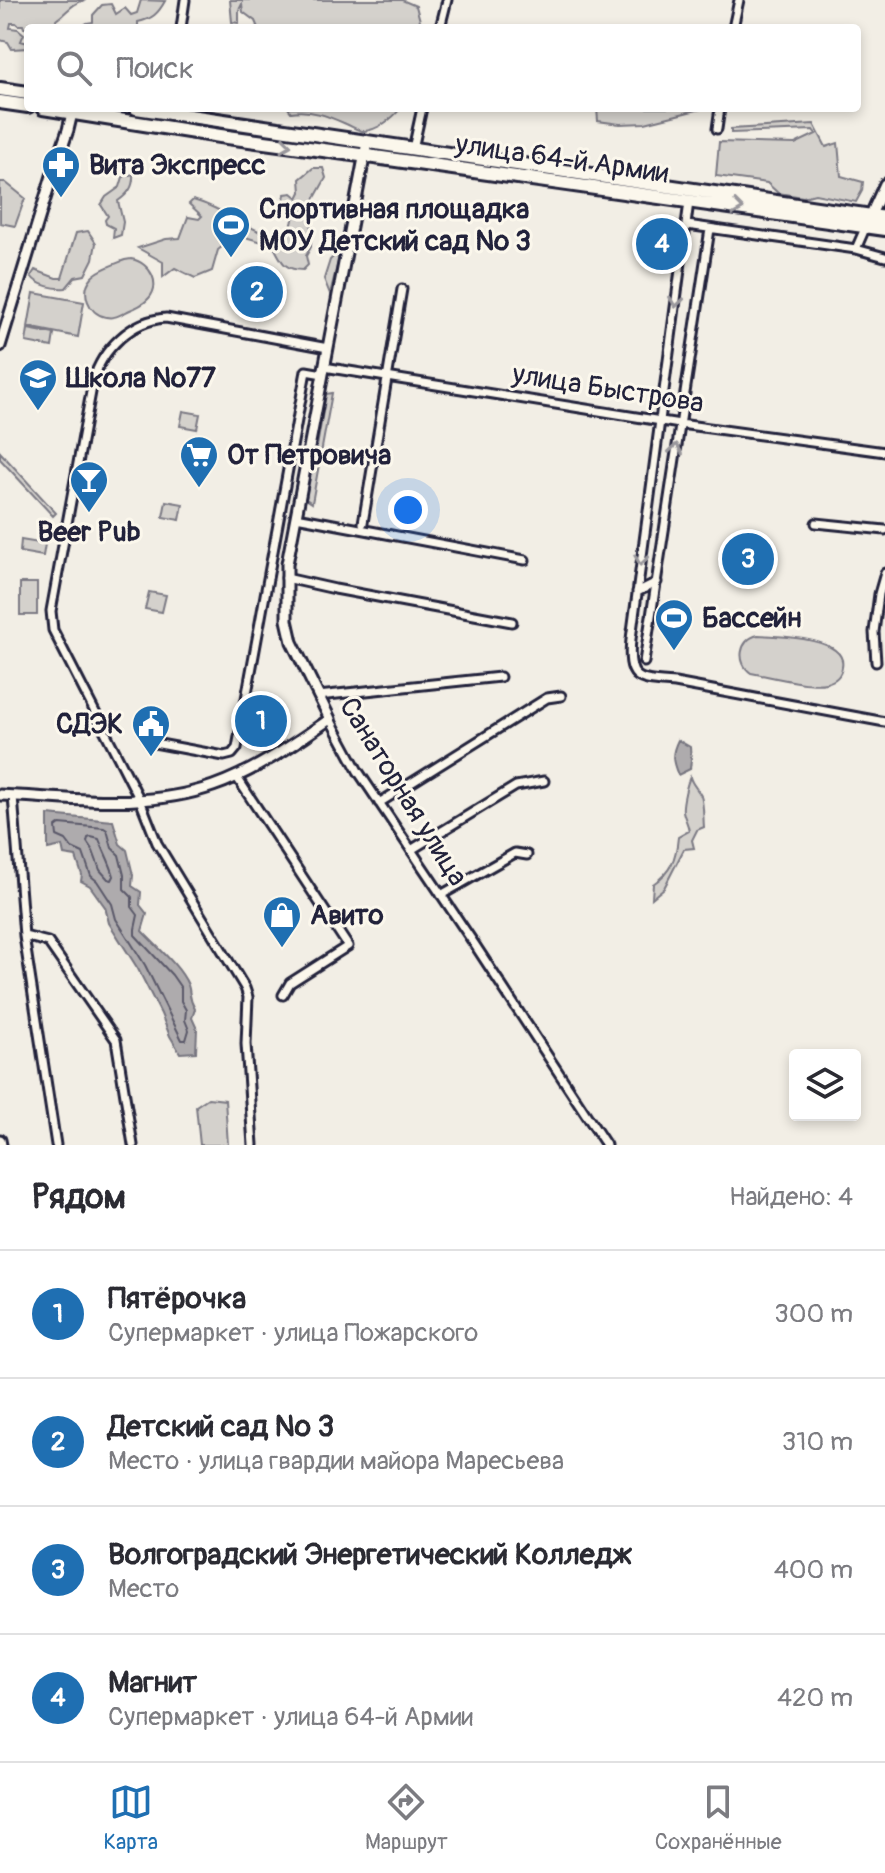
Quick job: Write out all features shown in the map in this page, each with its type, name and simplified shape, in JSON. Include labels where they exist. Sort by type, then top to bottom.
[{"type":"highway","points":[[0,89],[24,92]]},
{"type":"highway","points":[[0,102],[24,105]]},
{"type":"highway","name":"улица 64-й Армии","points":[[83,112],[220,136],[689,202],[868,221],[885,218]]},
{"type":"highway","name":"улица 64-й Армии","points":[[181,112],[868,221],[885,229]]},
{"type":"street","points":[[182,24],[185,0]]},
{"type":"street","points":[[441,24],[447,0]]},
{"type":"street","points":[[729,0],[738,3],[734,24]]},
{"type":"street","points":[[0,346],[71,112]]},
{"type":"street","points":[[413,149],[421,112]]},
{"type":"street","points":[[717,129],[719,112]]},
{"type":"street","name":"Санаторная улица","points":[[367,142],[286,578],[287,620],[292,642],[350,759],[606,1145]]},
{"type":"street","points":[[856,249],[885,184]]},
{"type":"street","points":[[689,202],[629,651],[632,670],[636,677],[644,681],[690,686],[885,722]]},
{"type":"street","points":[[687,225],[856,249],[885,257]]},
{"type":"street","points":[[644,662],[710,229]]},
{"type":"street","points":[[363,523],[402,289]]},
{"type":"street","points":[[253,1145],[246,1044],[248,997],[245,988],[157,843],[140,800],[60,646],[51,620],[52,605],[83,425],[98,364],[108,350],[134,327],[162,318],[328,348]]},
{"type":"street","points":[[141,725],[149,742],[224,756],[232,754],[237,748],[306,371],[324,370]]},
{"type":"street","name":"улица Быстрова","points":[[324,370],[885,452]]},
{"type":"street","points":[[289,469],[305,472]]},
{"type":"street","points":[[296,517],[525,560]]},
{"type":"street","points":[[816,523],[885,530]]},
{"type":"street","points":[[879,657],[874,632],[885,573]]},
{"type":"street","points":[[286,578],[512,622]]},
{"type":"street","points":[[637,592],[657,582]]},
{"type":"street","points":[[318,696],[500,677]]},
{"type":"street","points":[[379,803],[547,698],[561,696]]},
{"type":"street","points":[[0,795],[140,800],[191,793],[236,776],[330,719]]},
{"type":"street","points":[[236,776],[348,946],[290,983],[283,995]]},
{"type":"street","points":[[411,850],[516,786],[544,781]]},
{"type":"street","points":[[13,796],[24,936],[56,1145]]},
{"type":"street","points":[[441,895],[515,853],[527,855]]},
{"type":"street","points":[[24,936],[48,942],[116,1040],[133,1145]]},
{"type":"shaded area","points":[[0,0],[86,0],[73,5],[55,24],[24,24],[24,28],[23,25],[11,23],[10,28],[24,34],[21,41],[24,42],[24,48],[12,49],[8,42],[0,40]]},
{"type":"shaded area","points":[[141,0],[165,1],[154,15],[138,24],[86,24],[93,22],[93,15],[102,5],[111,4],[116,14],[125,8],[131,15],[137,13]]},
{"type":"shaded area","points":[[230,0],[402,0],[416,6],[421,24],[256,24],[243,12],[242,4],[239,23],[232,22]]},
{"type":"shaded area","points":[[95,112],[122,112],[360,147],[360,151]]},
{"type":"shaded area","points":[[310,112],[398,112],[374,129],[363,131]]},
{"type":"shaded area","points":[[597,112],[689,112],[645,123],[598,121]]},
{"type":"shaded area","points":[[814,124],[826,147],[838,143],[841,176],[863,182],[856,202],[815,194],[803,197],[778,193],[767,183],[716,176],[719,142],[795,144],[816,134],[813,130],[731,133],[731,129]]},
{"type":"shaded area","points":[[313,168],[323,168],[326,178],[312,203],[311,247],[306,256],[308,265],[303,270],[287,266],[273,245],[233,236],[228,246],[218,250],[212,271],[195,278],[175,268],[163,277],[163,262],[138,248],[180,238],[188,217],[199,219],[202,216],[189,204],[193,200],[279,239],[290,229],[294,216],[294,205],[283,204],[285,194],[292,193],[298,198],[300,179]]},
{"type":"shaded area","points":[[133,174],[130,190],[118,201],[123,222],[121,235],[113,238],[114,228],[106,224],[108,216],[101,205],[120,187],[123,177]]},
{"type":"shaded area","points":[[0,182],[5,182],[25,198],[15,226],[0,223]]},
{"type":"shaded area","points":[[88,231],[96,243],[85,275],[75,277],[66,288],[42,284],[31,276],[35,270],[62,278],[76,233]]},
{"type":"shaded area","points":[[335,255],[339,258],[330,294],[324,279],[330,260]]},
{"type":"shaded area","points":[[131,259],[149,270],[154,282],[151,295],[143,304],[118,316],[100,315],[90,307],[86,295],[88,283],[103,269]]},
{"type":"shaded area","points":[[34,293],[84,302],[78,337],[28,327]]},
{"type":"shaded area","points":[[28,329],[54,334],[52,347],[26,342]]},
{"type":"shaded area","points":[[332,393],[312,503],[306,499],[309,477],[326,394]]},
{"type":"shaded area","points":[[183,411],[200,414],[197,429],[180,426]]},
{"type":"shaded area","points":[[0,452],[56,513],[53,516],[0,459]]},
{"type":"shaded area","points":[[166,501],[183,504],[180,520],[163,517]]},
{"type":"shaded area","points":[[21,540],[45,544],[43,556],[20,552]]},
{"type":"shaded area","points":[[20,583],[37,583],[37,615],[20,615]]},
{"type":"shaded area","points":[[149,592],[166,595],[162,612],[145,609]]},
{"type":"shaded area","points":[[758,635],[810,640],[834,649],[841,657],[840,673],[832,681],[819,684],[751,673],[743,663],[743,646]]},
{"type":"shaded area","points":[[690,777],[701,796],[704,827],[697,830],[692,840],[694,848],[684,849],[664,888],[652,898],[653,884],[672,864],[678,837],[689,831],[683,808]]},
{"type":"shaded area","points":[[208,1098],[225,1100],[228,1145],[200,1145],[196,1106]]},
{"type":"water","points":[[678,740],[690,747],[691,760],[690,769],[678,775],[673,758]]},
{"type":"water","points":[[48,815],[113,821],[120,844],[127,850],[133,875],[132,886],[141,892],[140,905],[147,914],[142,931],[174,964],[188,985],[195,1009],[192,1018],[197,1029],[196,1052],[180,1053],[138,969],[109,923],[105,907],[90,886],[81,881],[76,857],[64,855],[62,846],[48,849]]},
{"type":"place","name":"Вита Экспресс","points":[[61,199]]},
{"type":"place","name":"Магнит","points":[[662,244]]},
{"type":"place","name":"Спортивная площадка МОУ Детский сад № 3","points":[[231,259]]},
{"type":"place","name":"Детский сад № 3","points":[[257,292]]},
{"type":"place","name":"Школа №77","points":[[38,412]]},
{"type":"place","name":"От Петровича","points":[[199,489]]},
{"type":"place","name":"Beer Pub","points":[[89,514]]},
{"type":"place","name":"Волгоградский Энергетический Колледж","points":[[748,559]]},
{"type":"place","name":"Бассейн","points":[[674,652]]},
{"type":"place","name":"Пятёрочка","points":[[261,721]]},
{"type":"place","name":"СДЭК","points":[[151,758]]},
{"type":"place","name":"Авито","points":[[282,949]]}]
